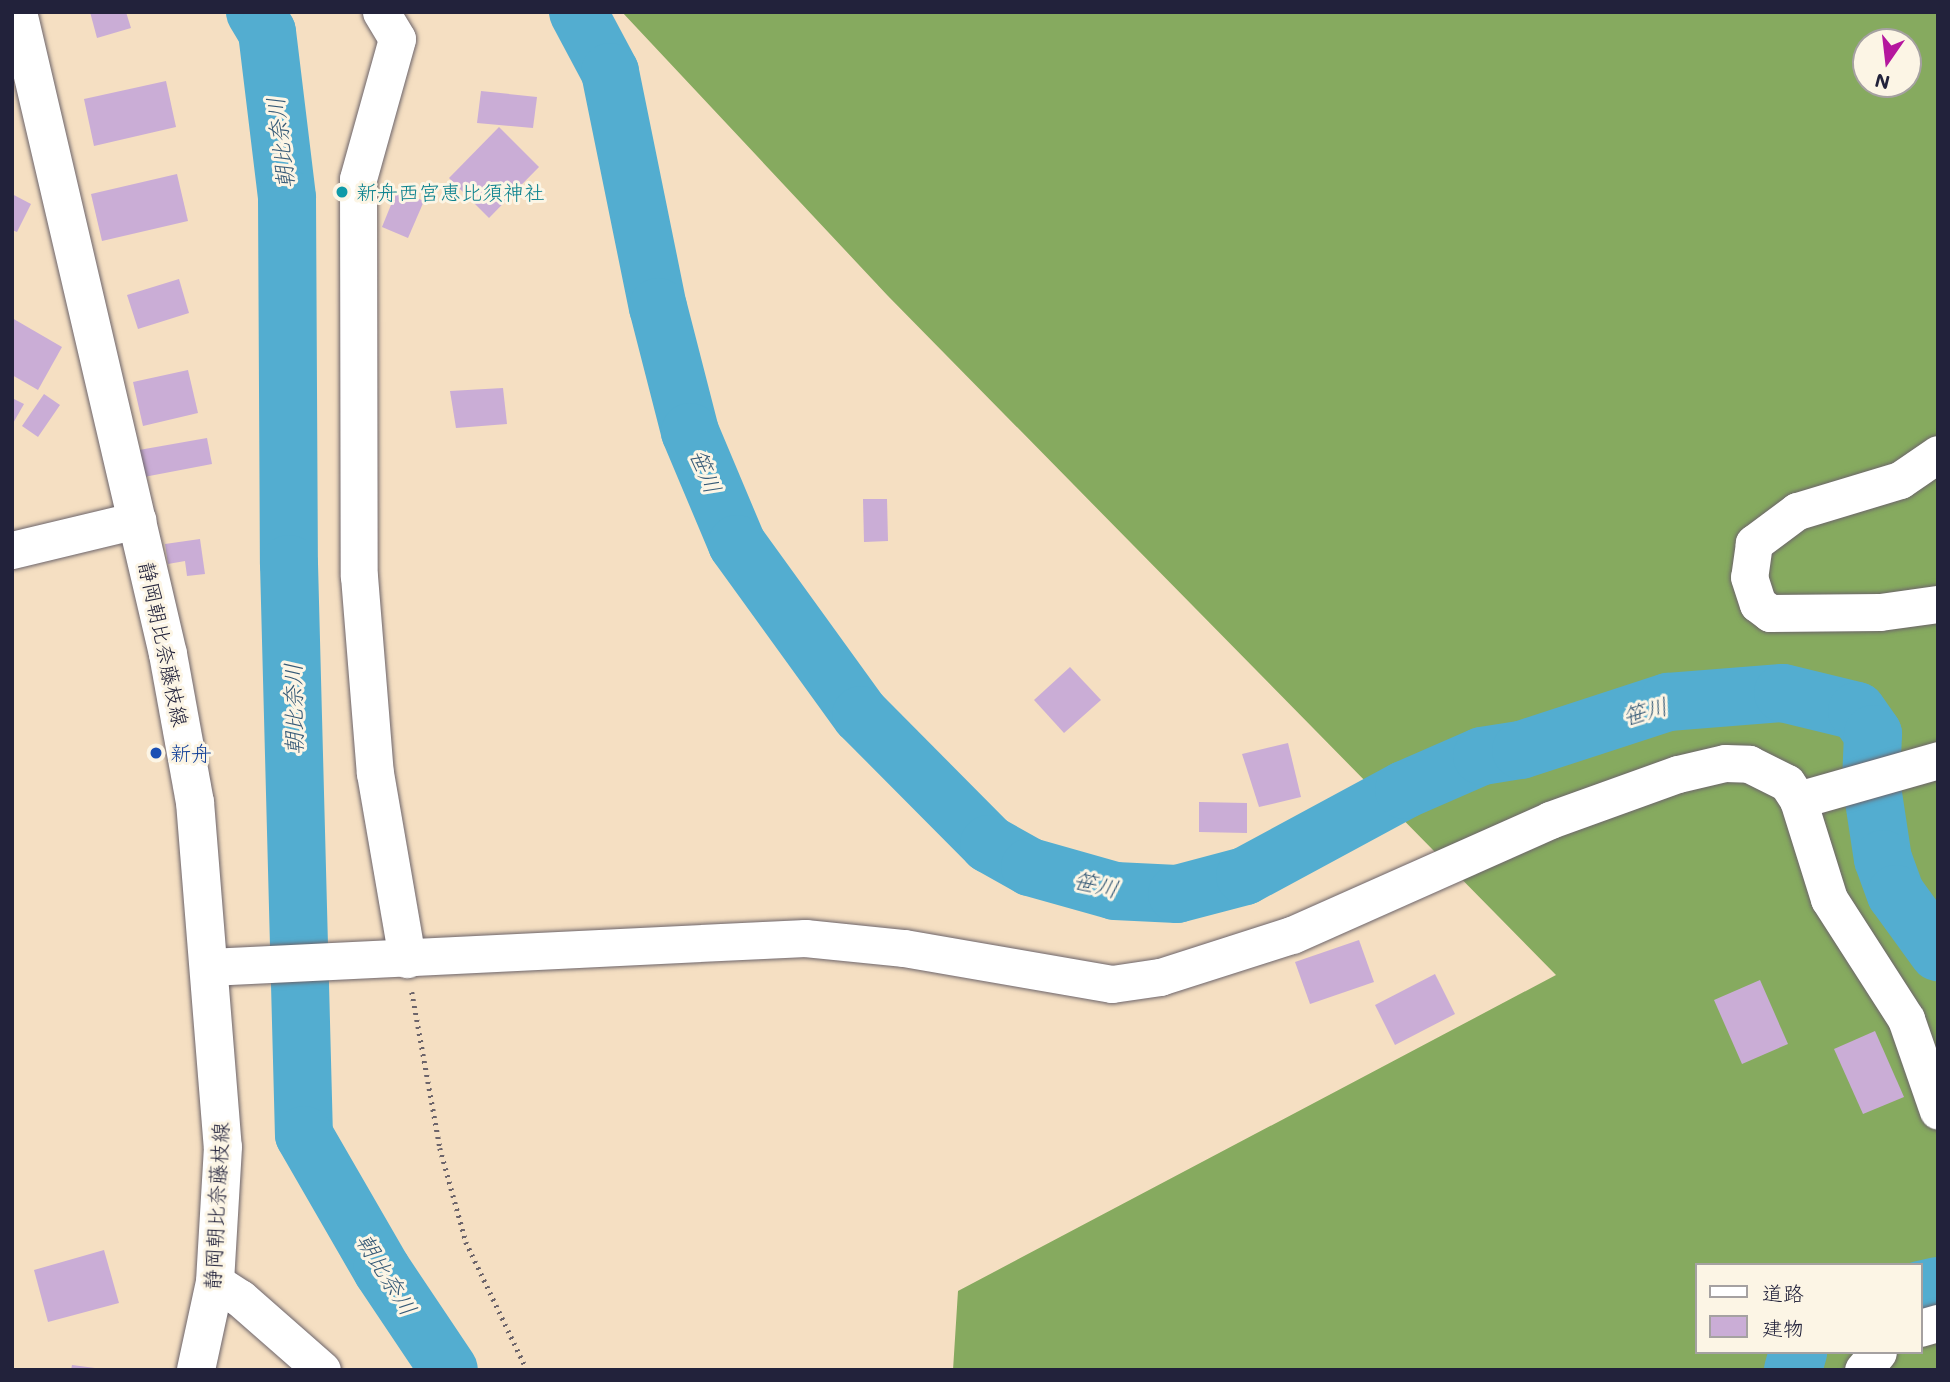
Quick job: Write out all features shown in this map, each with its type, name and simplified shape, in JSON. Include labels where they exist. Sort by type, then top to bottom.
[{"type":"main road","name":"静岡朝比奈藤枝線","points":[[18,12],[168,653],[195,802],[220,966],[223,1147],[215,1283],[196,1370]]},
{"type":"street","points":[[389,25],[358,179],[359,576],[374,773],[394,959]]},
{"type":"street","points":[[1938,454],[1900,480],[1797,511],[1754,543],[1749,578],[1758,604],[1770,613],[1880,612],[1938,604]]},
{"type":"street","points":[[12,550],[137,520]]},
{"type":"street","points":[[1798,800],[1938,760]]},
{"type":"street","points":[[220,966],[805,938],[904,948],[1112,984],[1160,977],[1292,935],[1550,820],[1678,774],[1725,763],[1749,764],[1787,783],[1798,800],[1829,899],[1906,1019],[1938,1111]]},
{"type":"street","points":[[215,1283],[240,1298],[322,1370]]},
{"type":"street","points":[[1863,1370],[1876,1354]]},
{"type":"path","points":[[394,959],[466,1242],[527,1370]]},
{"type":"green space","points":[[622,12],[1938,12],[1938,1370],[953,1370],[958,1291],[1556,975],[888,296]]},
{"type":"building","points":[[90,12],[126,12],[131,28],[97,38]]},
{"type":"building","points":[[166,81],[176,127],[94,146],[84,99]]},
{"type":"building","points":[[481,91],[537,97],[533,128],[477,123]]},
{"type":"building","points":[[499,127],[539,167],[489,218],[449,178]]},
{"type":"building","points":[[177,174],[188,221],[102,241],[91,194]]},
{"type":"building","points":[[397,190],[424,201],[408,238],[382,227]]},
{"type":"building","points":[[12,194],[31,204],[17,232],[12,230]]},
{"type":"building","points":[[179,279],[189,313],[138,329],[127,295]]},
{"type":"building","points":[[12,318],[62,347],[38,390],[12,375]]},
{"type":"building","points":[[188,370],[198,413],[143,426],[133,382]]},
{"type":"building","points":[[503,388],[507,424],[456,428],[450,391]]},
{"type":"building","points":[[44,394],[60,405],[38,437],[22,426]]},
{"type":"building","points":[[12,398],[24,404],[12,425]]},
{"type":"building","points":[[207,438],[212,464],[144,477],[139,450]]},
{"type":"building","points":[[863,499],[887,499],[888,541],[864,542]]},
{"type":"building","points":[[200,539],[205,574],[187,576],[185,561],[168,564],[165,544]]},
{"type":"building","points":[[1070,667],[1101,700],[1064,733],[1034,700]]},
{"type":"building","points":[[1288,743],[1301,797],[1259,807],[1242,754]]},
{"type":"building","points":[[1199,802],[1247,803],[1247,833],[1199,832]]},
{"type":"building","points":[[1359,940],[1374,982],[1310,1004],[1295,962]]},
{"type":"building","points":[[1435,974],[1455,1014],[1395,1045],[1375,1005]]},
{"type":"building","points":[[1760,980],[1788,1044],[1742,1064],[1714,1000]]},
{"type":"building","points":[[1875,1031],[1904,1097],[1863,1114],[1834,1049]]},
{"type":"building","points":[[104,1250],[119,1303],[48,1322],[34,1270]]},
{"type":"building","points":[[72,1365],[95,1368],[95,1370],[71,1370]]},
{"type":"waterway","name":"朝比奈川","points":[[255,12],[267,32],[287,198],[289,564],[304,1135],[382,1270],[449,1370]]},
{"type":"waterway","name":"笹川","points":[[578,12],[610,72],[658,307],[690,432],[737,544],[861,715],[989,844],[1030,867],[1115,891],[1177,894],[1245,876],[1404,790],[1482,756],[1521,750],[1668,702],[1783,693],[1857,711],[1873,734],[1871,781],[1883,859],[1896,894],[1938,952]]},
{"type":"waterway","points":[[1922,1290],[1938,1286]]},
{"type":"waterway","points":[[1793,1370],[1797,1354]]},
{"type":"place","name":"新舟西宮恵比須神社","points":[[342,192]]},
{"type":"place","name":"新舟","points":[[156,753]]}]
